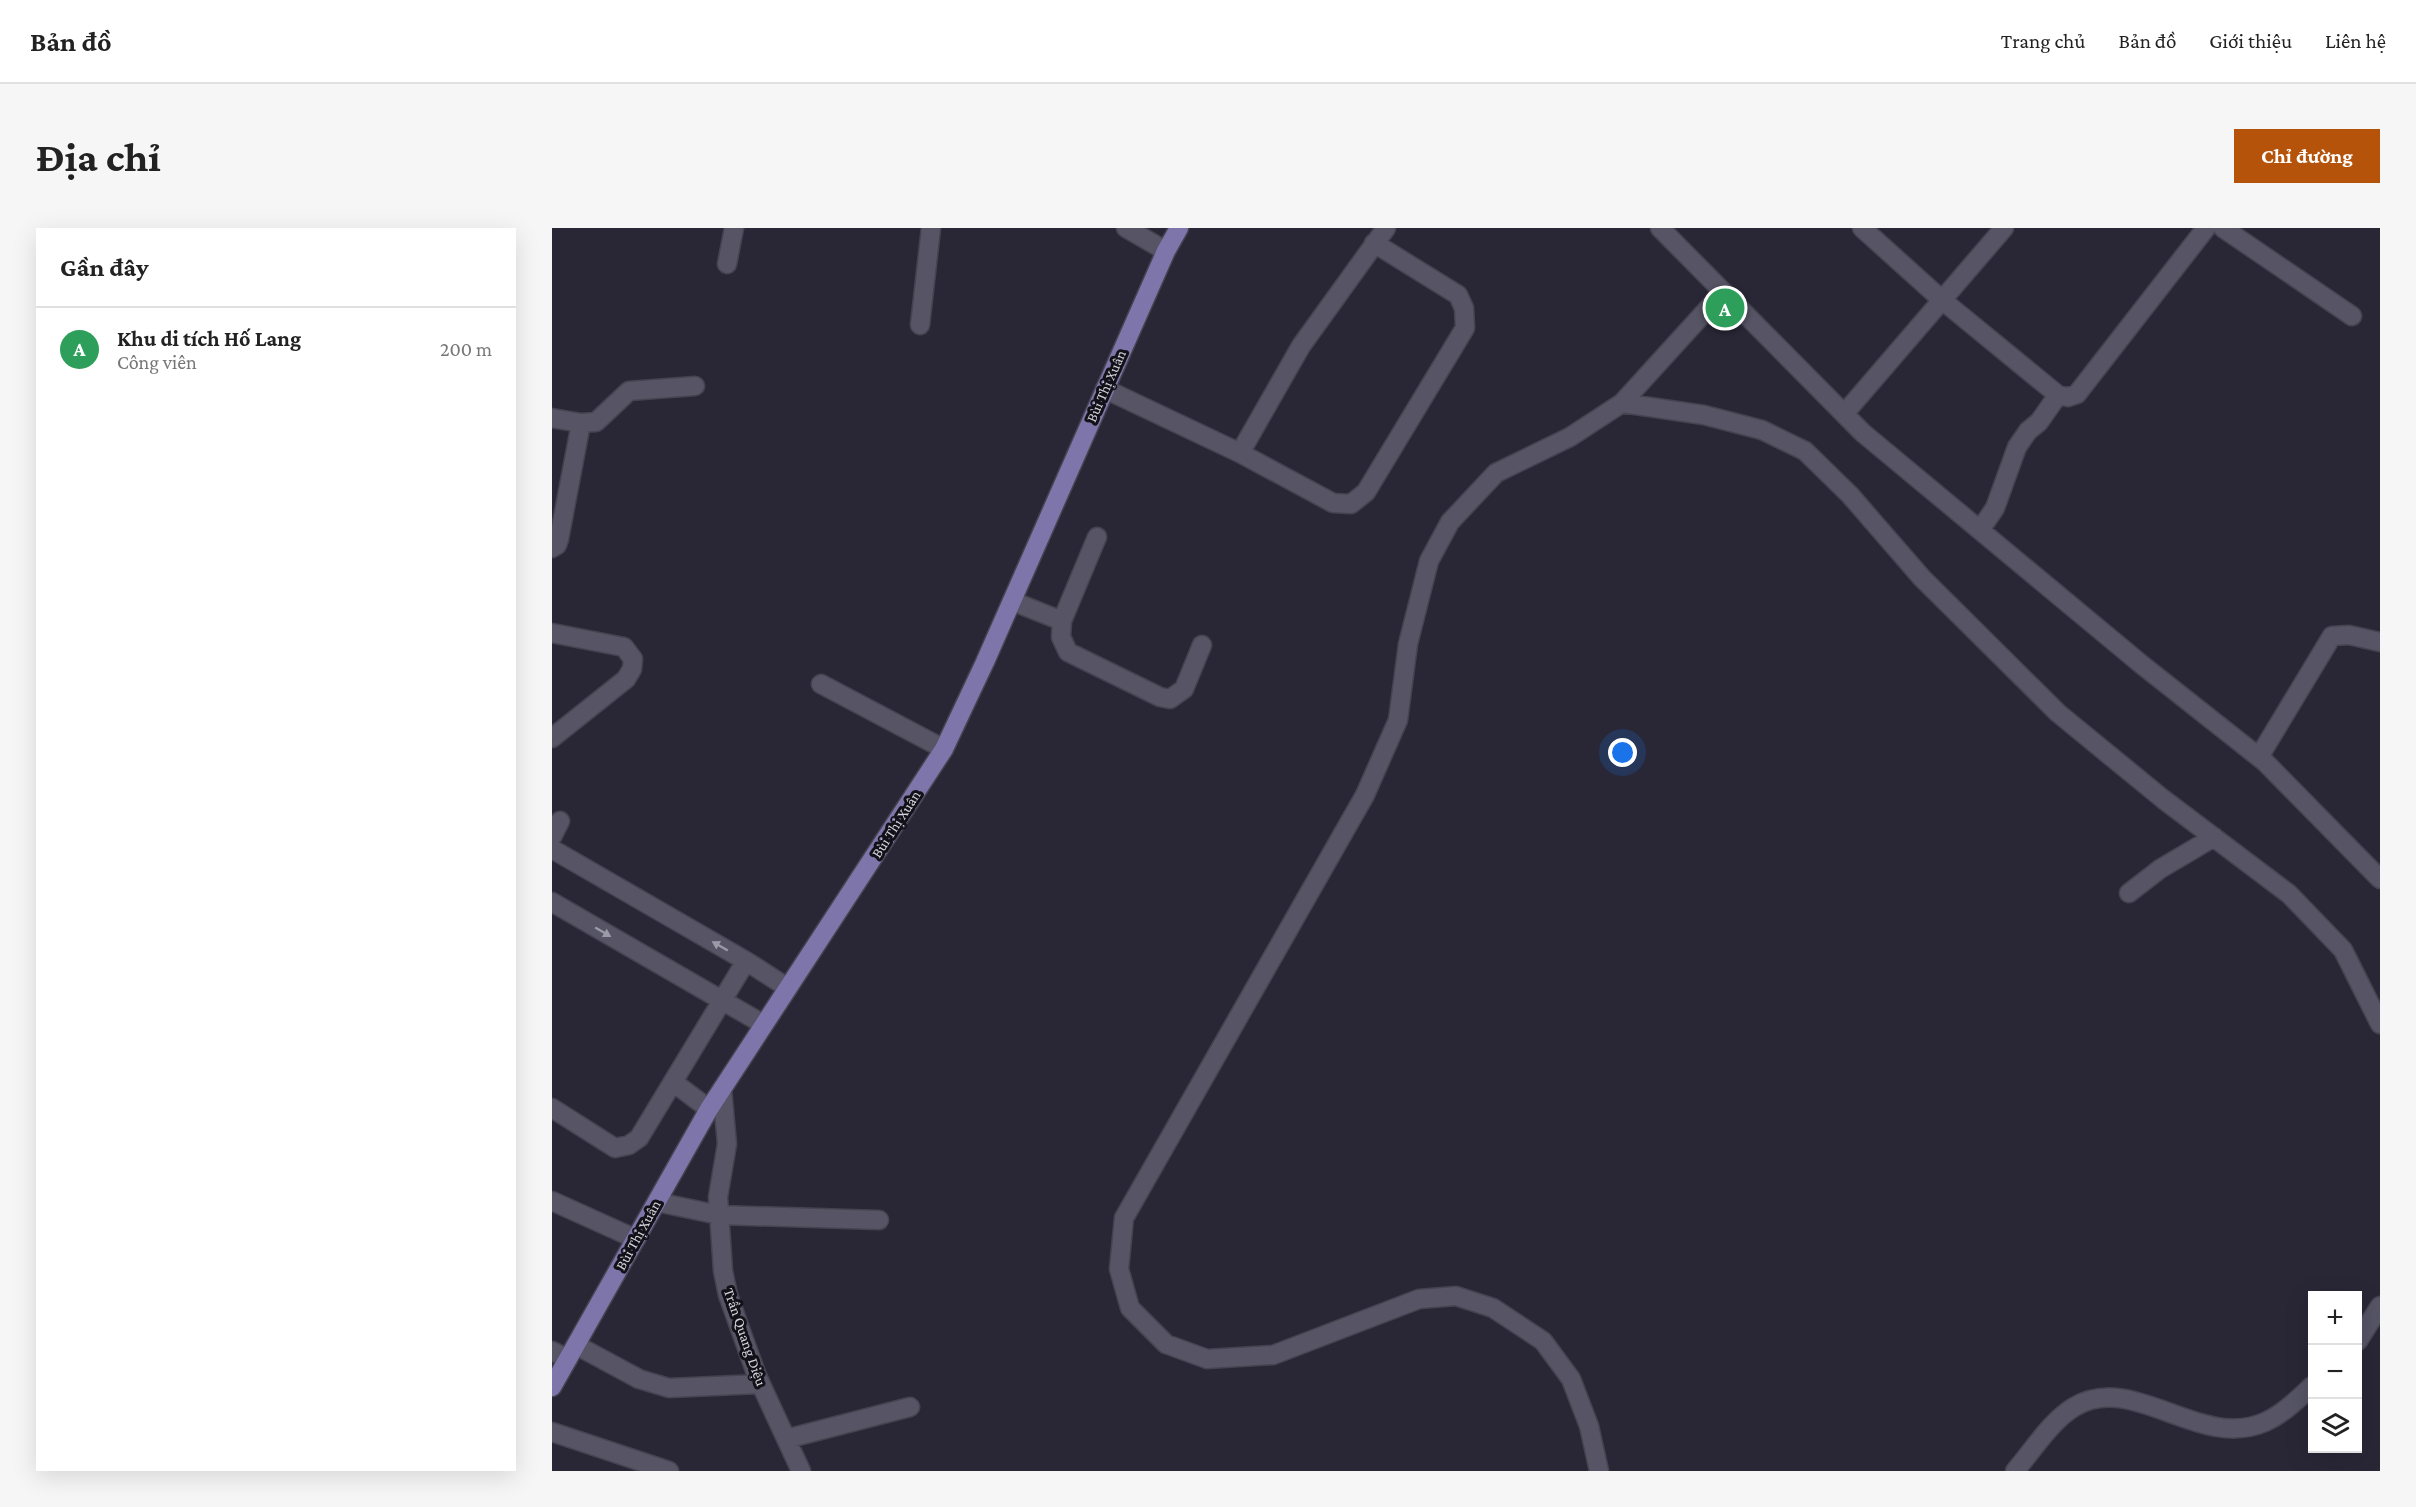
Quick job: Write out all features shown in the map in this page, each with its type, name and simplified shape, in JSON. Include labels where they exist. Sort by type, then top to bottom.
[{"type":"main road","name":"Bùi Thị Xuân","points":[[552,1387],[565,1352],[636,1239],[709,1109],[944,748],[1012,601],[1166,251],[1179,228]]},
{"type":"street","points":[[728,264],[734,228]]},
{"type":"street","points":[[920,325],[931,228]]},
{"type":"street","points":[[1126,228],[1166,251]]},
{"type":"street","points":[[1240,453],[1301,346],[1386,228]]},
{"type":"street","points":[[1659,228],[1863,433],[2141,664],[2259,757],[2380,879]]},
{"type":"street","points":[[1862,228],[1942,300],[2058,395],[2068,397],[2077,394],[2206,228]]},
{"type":"street","points":[[1844,414],[2004,228]]},
{"type":"street","points":[[2223,228],[2352,316]]},
{"type":"street","points":[[1105,389],[1240,453],[1333,503],[1351,504],[1366,492],[1465,328],[1464,308],[1458,295],[1374,243]]},
{"type":"street","points":[[1599,1471],[1589,1426],[1571,1379],[1543,1341],[1493,1308],[1456,1296],[1419,1299],[1273,1355],[1207,1359],[1166,1344],[1130,1308],[1119,1269],[1124,1218],[1138,1189],[1365,795],[1398,720],[1408,644],[1429,561],[1450,522],[1496,474],[1570,437],[1622,403],[1723,292]]},
{"type":"street","points":[[552,418],[581,423],[596,422],[628,391],[695,386]]},
{"type":"street","points":[[1980,530],[1995,508],[2017,447],[2058,395]]},
{"type":"street","points":[[1622,403],[1704,415],[1762,430],[1805,451],[1850,495],[1922,578],[2058,713],[2163,799],[2289,894],[2343,950],[2380,1024]]},
{"type":"street","points":[[552,548],[557,545],[559,539],[581,423]]},
{"type":"street","points":[[1097,537],[1062,621],[1061,637],[1068,652],[1160,698],[1170,699],[1184,688],[1202,645]]},
{"type":"street","points":[[1012,601],[1062,621]]},
{"type":"street","points":[[552,633],[624,647],[633,658],[632,669],[626,679],[552,738]]},
{"type":"street","points":[[2259,757],[2332,636],[2349,635],[2380,642]]},
{"type":"street","points":[[821,684],[944,748]]},
{"type":"street","points":[[2130,893],[2160,869],[2214,837]]},
{"type":"street","points":[[552,849],[746,961],[788,988]]},
{"type":"street","points":[[552,902],[763,1024]]},
{"type":"street","points":[[552,1108],[615,1148],[629,1145],[639,1138],[746,961]]},
{"type":"street","points":[[673,1082],[709,1109]]},
{"type":"street","name":"Trần Quang Diệu","points":[[722,1089],[727,1144],[718,1197],[723,1271],[728,1295],[760,1384],[801,1471]]},
{"type":"street","points":[[552,1201],[636,1239]]},
{"type":"street","points":[[657,1202],[719,1215],[879,1220]]},
{"type":"street","points":[[2362,1335],[2380,1306]]},
{"type":"street","points":[[565,1352],[669,1388],[760,1384]]},
{"type":"street","points":[[2015,1471],[2064,1414],[2092,1400],[2105,1397],[2124,1399],[2218,1429],[2246,1428],[2265,1422],[2282,1412],[2308,1390]]},
{"type":"street","points":[[786,1439],[910,1407]]},
{"type":"street","points":[[552,1432],[669,1471]]},
{"type":"place","name":"Khu di tích Hố Lang","points":[[1725,308]]}]
